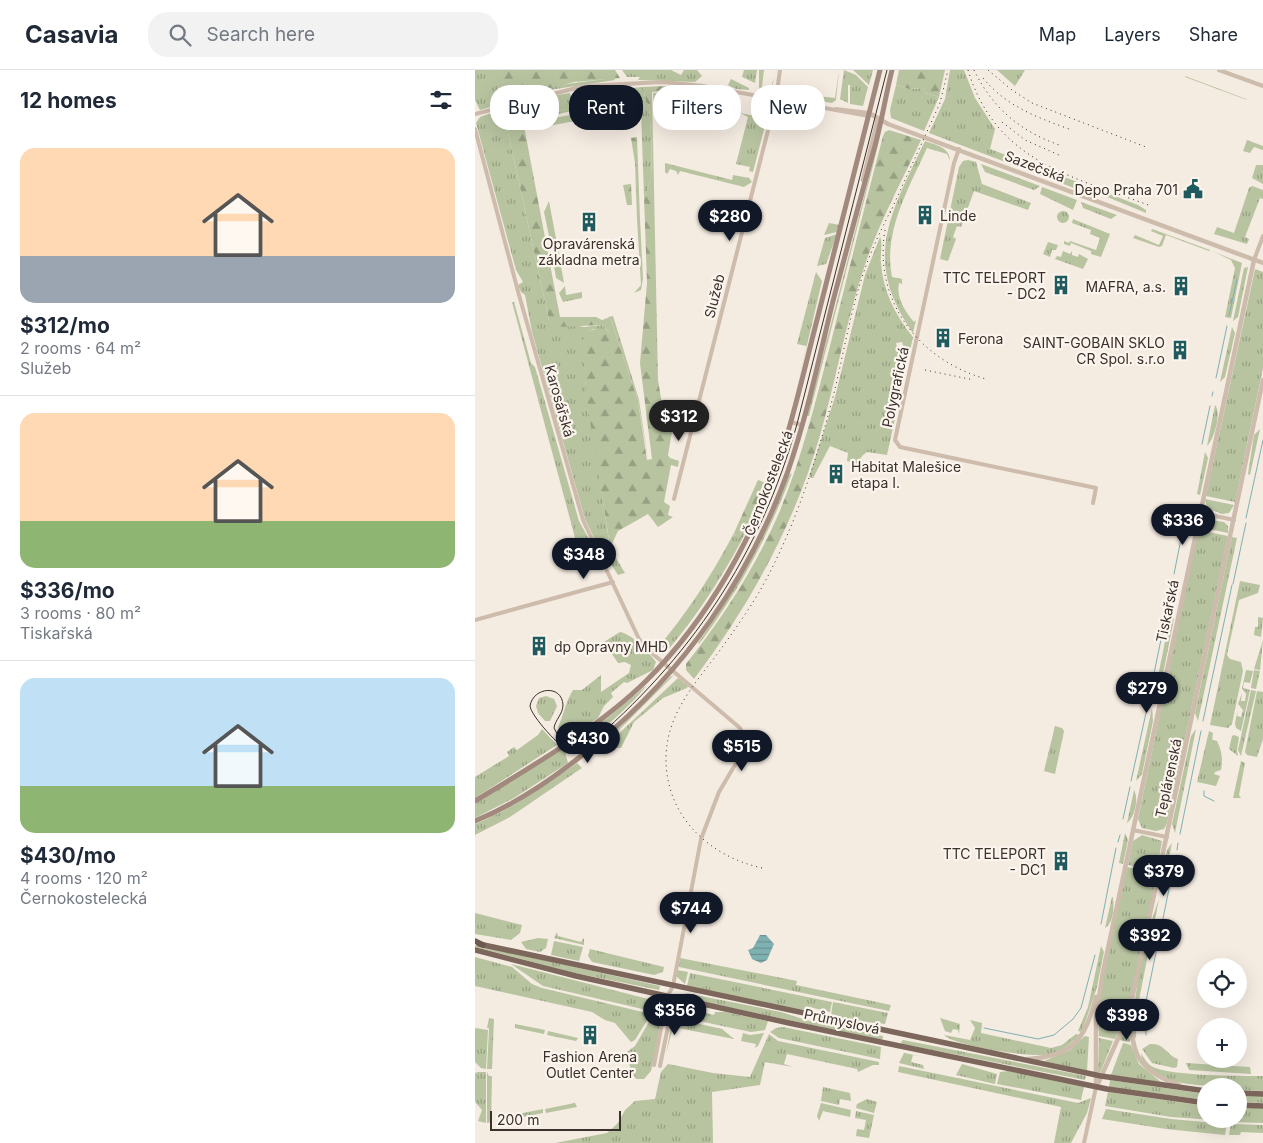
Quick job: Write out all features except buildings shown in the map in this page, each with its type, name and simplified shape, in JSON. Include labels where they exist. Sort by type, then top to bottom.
[{"type":"highway","points":[[475,942],[483,945]]},
{"type":"main road","name":"Černokostelecká","points":[[475,821],[517,799],[573,762],[625,719],[679,662],[717,612],[750,556],[778,497],[802,426],[860,196],[880,70]]},
{"type":"main road","name":"Černokostelecká","points":[[475,801],[608,714],[638,689],[663,662],[704,610],[741,549],[770,486],[791,422],[873,117],[892,70]]},
{"type":"main road","name":"Průmyslová","points":[[483,945],[671,993],[1096,1087],[1197,1102]]},
{"type":"main road","name":"Průmyslová","points":[[475,950],[576,976],[1099,1076],[1195,1090]]},
{"type":"main road","points":[[1247,1093],[1263,1094]]},
{"type":"main road","points":[[1247,1105],[1263,1106]]},
{"type":"street","name":"Služeb","points":[[778,85],[780,70]]},
{"type":"street","points":[[1219,70],[1263,86]]},
{"type":"street","name":"Sazečská","points":[[475,114],[553,92],[584,86],[641,83],[690,84],[751,95]]},
{"type":"street","name":"Sazečská","points":[[825,107],[873,117],[1263,263]]},
{"type":"street","name":"Karosářská","points":[[475,129],[520,301],[583,520],[639,638],[663,662],[740,728],[745,739],[742,752],[715,799],[701,839],[671,993]]},
{"type":"street","name":"Služeb","points":[[674,499],[768,130]]},
{"type":"street","name":"Polygrafická","points":[[959,149],[954,163],[895,440],[900,447],[1096,488],[1093,503]]},
{"type":"street","points":[[1254,260],[1263,236]]},
{"type":"street","name":"Tiskařská","points":[[1099,1076],[1097,1010],[1103,972],[1254,260]]},
{"type":"street","name":"Teplárenská","points":[[1096,1087],[1133,999],[1263,380]]},
{"type":"street","points":[[791,422],[802,426]]},
{"type":"street","points":[[1183,506],[1199,513],[1233,520]]},
{"type":"street","points":[[475,620],[613,582]]},
{"type":"street","points":[[1133,830],[1167,837]]},
{"type":"street","points":[[1023,1060],[1051,1057],[1077,1042],[1088,1026],[1103,972]]},
{"type":"street","points":[[654,1065],[671,993]]},
{"type":"street","points":[[659,1066],[671,993]]},
{"type":"street","points":[[1133,999],[1131,1037],[1140,1060],[1149,1071],[1162,1079],[1195,1090]]},
{"type":"street","points":[[1084,1143],[1096,1087]]},
{"type":"green space","points":[[475,70],[494,70],[559,85],[490,85],[490,107],[480,110],[475,100]]},
{"type":"green space","points":[[494,70],[615,70],[620,78],[574,82],[559,86],[497,85]]},
{"type":"green space","points":[[622,70],[671,70],[681,75],[684,70],[697,70],[702,76],[695,82],[638,80],[640,77],[627,77]]},
{"type":"green space","points":[[744,70],[757,70],[755,83],[742,77]]},
{"type":"green space","points":[[759,70],[764,70],[762,85],[759,85]]},
{"type":"green space","points":[[839,70],[836,100],[832,103],[825,102],[825,97],[835,98]]},
{"type":"green space","points":[[844,70],[856,75],[868,87],[863,106],[850,104],[850,85],[848,85],[848,103],[840,99]]},
{"type":"green space","points":[[853,70],[873,70],[869,85]]},
{"type":"green space","points":[[899,70],[945,70],[939,97],[925,93],[923,88],[909,89],[896,85]]},
{"type":"green space","points":[[950,70],[964,70],[975,98],[995,129],[990,149],[1138,205],[1146,210],[1146,213],[1088,189],[1074,188],[929,133],[945,99]]},
{"type":"green space","points":[[997,70],[1025,70],[1015,86]]},
{"type":"green space","points":[[1185,77],[1246,99],[1247,100]]},
{"type":"green space","points":[[614,78],[615,80],[569,85],[569,87],[559,88],[559,85]]},
{"type":"green space","points":[[731,79],[749,88],[749,90],[741,89],[741,85],[728,85]]},
{"type":"green space","points":[[896,85],[909,89],[923,88],[925,93],[939,97],[924,131],[891,118],[890,110]]},
{"type":"green space","points":[[643,87],[646,102],[649,105],[652,153],[650,178],[644,196],[642,130]]},
{"type":"green space","points":[[643,87],[653,87],[658,380],[662,404],[669,406],[667,422],[673,426],[668,455],[670,458],[679,461],[678,467],[671,465],[664,502],[670,506],[668,515],[673,517],[658,527],[648,514],[618,531],[610,548],[589,411],[583,348],[583,341],[588,332],[602,330],[609,333],[603,325],[556,327],[549,320],[507,130],[525,130],[560,317],[596,317],[602,320],[610,317],[638,401],[647,460],[652,459],[640,363],[647,283],[644,196],[648,188],[652,166],[649,105],[646,102]]},
{"type":"green space","points":[[569,93],[569,112],[559,114],[559,111],[566,109],[559,104],[559,95]]},
{"type":"green space","points":[[559,104],[566,106],[566,109],[559,111]]},
{"type":"green space","points":[[741,113],[751,115],[751,130],[764,130],[753,172],[749,171],[750,167],[736,164],[748,117]]},
{"type":"green space","points":[[490,114],[490,130],[507,130],[549,320],[584,327],[603,325],[611,336],[593,329],[588,332],[583,341],[586,387],[610,548],[625,573],[618,575],[603,552],[601,552],[585,519],[532,332],[525,295],[521,292],[518,285],[523,282],[516,270],[476,123],[480,117]]},
{"type":"green space","points":[[569,115],[569,122],[559,124],[559,117]]},
{"type":"green space","points":[[889,130],[921,140],[882,221],[869,254],[851,313],[825,418],[808,472],[783,534],[767,565],[733,623],[694,679],[686,670],[686,664],[713,628],[749,573],[770,533],[795,471],[820,385],[883,136]]},
{"type":"green space","points":[[880,135],[809,416],[807,416]]},
{"type":"green space","points":[[637,137],[640,219],[637,219],[635,163],[631,138]]},
{"type":"green space","points":[[1247,140],[1263,146],[1263,150],[1254,147],[1250,153],[1243,151]]},
{"type":"green space","points":[[925,141],[945,150],[949,156],[950,161],[947,154],[927,148],[899,210],[891,243],[892,277],[902,279],[902,284],[899,283],[899,294],[907,313],[914,322],[916,320],[913,333],[897,306],[888,282],[885,259],[887,236],[893,214],[901,191]]},
{"type":"green space","points":[[963,161],[976,162],[982,184],[1031,203],[1028,210],[974,191],[961,227],[957,226],[953,237],[956,239],[948,261],[940,259],[959,167]]},
{"type":"green space","points":[[665,163],[732,180],[733,175],[749,178],[752,182],[744,187],[680,171],[678,175],[676,171],[670,169],[667,174],[665,172]]},
{"type":"green space","points":[[981,164],[1040,186],[1034,190],[985,172]]},
{"type":"green space","points":[[1256,165],[1263,165],[1263,184],[1252,178]]},
{"type":"green space","points":[[631,184],[632,205],[627,205],[623,185]]},
{"type":"green space","points":[[1252,186],[1263,190],[1263,199],[1260,198],[1245,237],[1249,239],[1247,244],[1214,234],[1217,227],[1234,233],[1249,188]]},
{"type":"green space","points":[[1042,187],[1077,200],[1073,210],[1040,194]]},
{"type":"green space","points":[[549,201],[557,244],[550,241],[544,212]]},
{"type":"green space","points":[[1081,202],[1117,215],[1111,219],[1083,208]]},
{"type":"green space","points":[[1061,211],[1065,211],[1069,217],[1065,223],[1061,223],[1057,219],[1057,215]]},
{"type":"green space","points":[[637,219],[640,219],[643,279],[641,290],[634,293],[641,285]]},
{"type":"green space","points":[[1073,219],[1110,234],[1101,257],[1091,254],[1091,251],[1071,243],[1070,246],[1064,244],[1064,241],[1069,243],[1070,241],[1096,250],[1100,238],[1090,234],[1091,230],[1072,223]]},
{"type":"green space","points":[[829,223],[840,225],[837,232],[824,235]]},
{"type":"green space","points":[[1152,229],[1210,250],[1166,235],[1162,246],[1159,247],[1133,238],[1135,235],[1159,245],[1163,236],[1151,231]]},
{"type":"green space","points":[[837,234],[826,264],[817,266],[825,238]]},
{"type":"green space","points":[[880,237],[882,273],[887,293],[895,311],[913,337],[887,455],[867,452],[857,464],[847,461],[848,453],[830,446],[813,478],[809,477],[835,397],[865,275]],"holes":[[[902,342],[907,360],[901,362],[896,343]]]},
{"type":"green space","points":[[1048,242],[1058,245],[1056,250],[1052,250],[1050,257],[1043,254]]},
{"type":"green space","points":[[558,249],[564,283],[556,278],[552,254]]},
{"type":"green space","points":[[1063,251],[1070,254],[1072,251],[1072,255],[1078,257],[1079,254],[1088,259],[1083,269],[1055,259],[1057,256],[1061,257]]},
{"type":"green space","points":[[1214,252],[1242,263],[1231,318],[1225,317],[1235,268],[1231,260]]},
{"type":"green space","points":[[1248,267],[1238,317],[1233,321],[1244,268]]},
{"type":"green space","points":[[1255,269],[1263,272],[1263,368],[1235,502],[1206,496]]},
{"type":"green space","points":[[816,272],[822,281],[807,346],[797,344]]},
{"type":"green space","points":[[565,286],[566,295],[582,292],[582,298],[563,302],[559,293]]},
{"type":"green space","points":[[512,302],[514,302],[531,363],[535,367],[579,521],[600,559],[599,565],[588,569],[582,564]]},
{"type":"green space","points":[[613,316],[639,400],[648,460],[638,401],[611,320],[608,317]]},
{"type":"green space","points":[[1232,327],[1235,333],[1225,377],[1220,382]]},
{"type":"green space","points":[[1215,405],[1218,414],[1216,426],[1210,443],[1207,446]]},
{"type":"green space","points":[[1260,429],[1250,475],[1248,474],[1254,435]]},
{"type":"green space","points":[[1205,452],[1208,458],[1200,495],[1197,494]]},
{"type":"green space","points":[[792,473],[752,562],[727,604],[699,644],[749,562],[770,520],[789,475]]},
{"type":"green space","points":[[758,480],[766,483],[764,489],[743,537],[737,539],[734,533]]},
{"type":"green space","points":[[1205,499],[1234,505],[1229,513],[1222,514],[1207,508]]},
{"type":"green space","points":[[1204,519],[1224,522],[1228,526],[1228,533],[1199,527]]},
{"type":"green space","points":[[1198,530],[1228,536],[1167,823],[1164,829],[1156,831],[1142,828],[1138,819]]},
{"type":"green space","points":[[734,533],[735,536],[743,537],[713,590],[668,650],[666,652],[664,649],[661,651],[663,655],[656,650],[698,593]]},
{"type":"green space","points":[[1232,537],[1237,538],[1198,721],[1195,713]]},
{"type":"green space","points":[[1240,581],[1260,585],[1258,593],[1239,600],[1227,655],[1230,659],[1241,662],[1243,671],[1232,724],[1228,728],[1210,725]]},
{"type":"green space","points":[[1171,612],[1174,619],[1162,679],[1155,691]]},
{"type":"green space","points":[[1258,617],[1263,618],[1261,637],[1254,635],[1255,627],[1258,627]]},
{"type":"green space","points":[[620,632],[635,640],[649,653],[656,662],[653,670],[627,683],[624,682],[611,693],[613,697],[604,706],[598,718],[564,740],[558,727],[573,690],[582,690],[601,675],[601,692],[629,673],[631,665],[625,662],[618,663],[604,642]]},
{"type":"green space","points":[[1263,640],[1260,670],[1254,669]]},
{"type":"green space","points":[[1246,670],[1253,671],[1250,683],[1244,682],[1243,688],[1250,690],[1241,731],[1236,728],[1235,723],[1238,709],[1237,716],[1241,717],[1243,710],[1238,704],[1242,693],[1241,701],[1245,701],[1246,694],[1242,688]]},
{"type":"green space","points":[[1254,670],[1260,671],[1256,689],[1251,688]]},
{"type":"green space","points":[[674,675],[609,740],[670,677]]},
{"type":"green space","points":[[678,678],[688,686],[687,688],[663,698],[634,722],[621,748],[614,748],[612,740]]},
{"type":"green space","points":[[647,685],[603,729],[576,747],[569,745],[610,716]]},
{"type":"green space","points":[[1251,690],[1256,691],[1241,756],[1238,750]]},
{"type":"green space","points":[[1257,691],[1263,692],[1263,739],[1257,757],[1247,755],[1245,752]]},
{"type":"green space","points":[[546,696],[554,699],[557,706],[550,721],[545,721],[538,713],[536,706],[539,698]]},
{"type":"green space","points":[[1152,708],[1153,721],[1142,774],[1136,781]]},
{"type":"green space","points":[[1055,726],[1062,728],[1064,731],[1055,774],[1044,771]]},
{"type":"green space","points":[[542,729],[557,745],[475,798],[475,777],[509,756],[507,752],[514,747],[517,750],[538,735]]},
{"type":"green space","points":[[1196,729],[1175,833],[1172,824],[1191,736]]},
{"type":"green space","points":[[1209,731],[1213,733],[1212,740],[1217,741],[1222,755],[1221,770],[1214,774],[1220,776],[1216,786],[1197,782]]},
{"type":"green space","points":[[1232,736],[1239,737],[1238,756],[1229,749]]},
{"type":"green space","points":[[561,749],[565,752],[568,763],[514,798],[475,818],[475,804]]},
{"type":"green space","points":[[1241,761],[1245,763],[1239,795],[1241,798],[1233,798]]},
{"type":"green space","points":[[577,763],[582,768],[510,817],[475,835],[475,824],[515,804]]},
{"type":"green space","points":[[1134,790],[1136,798],[1135,807],[1127,823]]},
{"type":"green space","points":[[1125,833],[1128,840],[1123,864],[1119,863]]},
{"type":"green space","points":[[1142,835],[1162,841],[1157,870],[1128,865],[1133,841]]},
{"type":"green space","points":[[1172,843],[1166,872],[1162,871],[1167,850]]},
{"type":"green space","points":[[1127,867],[1157,873],[1141,958],[1130,1001],[1115,1039],[1099,1036],[1100,996],[1103,974]]},
{"type":"green space","points":[[1112,897],[1113,914],[1105,928]]},
{"type":"green space","points":[[1159,899],[1137,1010],[1136,1038],[1133,1036],[1137,984],[1144,949]]},
{"type":"green space","points":[[475,913],[522,925],[520,933],[511,940],[475,934]]},
{"type":"green space","points":[[557,932],[558,936],[581,942],[584,938],[584,945],[554,938]]},
{"type":"green space","points":[[538,938],[548,939],[546,948],[540,952],[526,949],[521,942]]},
{"type":"green space","points":[[554,941],[583,947],[579,961],[551,955]]},
{"type":"green space","points":[[475,945],[660,986],[659,990],[575,973],[475,947]]},
{"type":"green space","points":[[1101,946],[1104,952],[1097,987],[1082,1032],[1078,1031],[1088,1007]]},
{"type":"green space","points":[[590,949],[664,967],[663,972],[654,975],[592,962],[588,956]]},
{"type":"green space","points":[[475,957],[512,967],[532,984],[542,988],[651,1014],[635,1040],[631,1042],[615,1023],[605,1020],[592,1012],[475,986]]},
{"type":"green space","points":[[680,958],[797,981],[796,985],[891,1005],[889,1011],[679,967]]},
{"type":"green space","points":[[511,964],[656,1001],[656,1004],[651,1011],[543,986]]},
{"type":"green space","points":[[677,970],[688,972],[685,984],[676,976]]},
{"type":"green space","points":[[690,973],[832,1002],[830,1012],[809,1007],[800,1011],[687,986]]},
{"type":"green space","points":[[686,993],[781,1012],[806,1020],[883,1036],[882,1040],[685,998]]},
{"type":"green space","points":[[833,1002],[888,1013],[885,1024],[847,1020],[831,1015]]},
{"type":"green space","points":[[682,1007],[714,1015],[715,1012],[725,1012],[768,1021],[765,1030],[751,1032],[680,1017]]},
{"type":"green space","points":[[657,1008],[663,1008],[663,1012],[651,1071],[644,1079],[636,1079],[631,1071],[627,1052],[635,1046]]},
{"type":"green space","points":[[674,1011],[679,1012],[677,1019],[722,1029],[734,1039],[673,1027],[666,1054]]},
{"type":"green space","points":[[489,1018],[494,1019],[492,1069],[487,1069],[489,1028],[487,1028]]},
{"type":"green space","points":[[940,1018],[960,1024],[959,1034],[958,1030],[953,1029],[951,1033],[945,1031]]},
{"type":"green space","points":[[970,1020],[982,1023],[981,1033],[1051,1048],[1062,1045],[1076,1034],[1080,1035],[1059,1051],[1051,1054],[1029,1055],[978,1047],[944,1035],[970,1040],[975,1028]]},
{"type":"green space","points":[[1128,1023],[1130,1042],[1119,1040],[1126,1024]]},
{"type":"green space","points":[[515,1024],[545,1030],[544,1034],[515,1028]]},
{"type":"green space","points":[[783,1027],[881,1047],[880,1059],[779,1038],[770,1032],[776,1028]]},
{"type":"green space","points":[[475,1028],[488,1030],[486,1069],[481,1068],[475,1062]]},
{"type":"green space","points":[[548,1031],[578,1038],[576,1041],[547,1035]]},
{"type":"green space","points":[[743,1033],[750,1035],[764,1033],[758,1046],[755,1048],[756,1044],[741,1041]]},
{"type":"green space","points":[[769,1034],[778,1041],[879,1062],[879,1065],[873,1065],[858,1072],[857,1069],[787,1054],[784,1064],[793,1067],[765,1062],[760,1085],[712,1092],[713,1143],[555,1143],[607,1133],[618,1123],[625,1110],[635,1101],[655,1099],[661,1072],[668,1064],[713,1073],[750,1077]]},
{"type":"green space","points":[[1085,1036],[1089,1037],[1087,1071],[1044,1061],[1070,1050]]},
{"type":"green space","points":[[1099,1038],[1113,1041],[1100,1073],[1098,1072]]},
{"type":"green space","points":[[903,1040],[1086,1076],[1085,1080],[902,1044]]},
{"type":"green space","points":[[1123,1043],[1131,1045],[1139,1064],[1161,1082],[1111,1075]]},
{"type":"green space","points":[[1150,1044],[1159,1045],[1178,1059],[1177,1067],[1152,1063],[1142,1049]]},
{"type":"green space","points":[[904,1053],[925,1057],[913,1055],[911,1062],[923,1065],[924,1069],[899,1063]]},
{"type":"green space","points":[[1141,1053],[1149,1064],[1162,1070],[1207,1075],[1263,1076],[1263,1091],[1247,1090],[1247,1078],[1197,1078],[1197,1085],[1182,1083],[1154,1073],[1145,1065]]},
{"type":"green space","points":[[1186,1063],[1197,1064],[1197,1068],[1250,1067],[1251,1074],[1189,1070]]},
{"type":"green space","points":[[962,1064],[997,1074],[995,1084],[956,1075]]},
{"type":"green space","points":[[899,1066],[1078,1103],[1091,1098],[1087,1113],[1071,1143],[1054,1143],[1061,1107],[898,1072]]},
{"type":"green space","points":[[1008,1071],[1084,1087],[1081,1100],[997,1084],[1000,1072]]},
{"type":"green space","points":[[486,1072],[486,1123],[478,1121],[482,1110],[475,1102],[475,1073]]},
{"type":"green space","points":[[487,1072],[489,1076],[492,1076],[491,1122],[487,1123]]},
{"type":"green space","points":[[1110,1080],[1197,1093],[1197,1099],[1109,1087]]},
{"type":"green space","points":[[823,1087],[850,1093],[851,1101],[840,1099],[839,1105],[821,1101]]},
{"type":"green space","points":[[1108,1092],[1197,1105],[1197,1119],[1171,1117],[1105,1106]]},
{"type":"green space","points":[[1247,1096],[1263,1096],[1263,1103],[1247,1102]]},
{"type":"green space","points":[[867,1099],[877,1102],[874,1113],[856,1108],[857,1104]]},
{"type":"green space","points":[[575,1103],[577,1107],[546,1113],[545,1109]]},
{"type":"green space","points":[[821,1103],[851,1110],[850,1117],[823,1111],[819,1121],[817,1116]]},
{"type":"green space","points":[[1247,1108],[1263,1108],[1263,1123],[1247,1122]]},
{"type":"green space","points":[[543,1109],[543,1113],[513,1119],[513,1115]]},
{"type":"green space","points":[[1106,1109],[1197,1121],[1197,1128],[1226,1128],[1225,1135],[1166,1129],[1102,1119]]},
{"type":"green space","points":[[856,1111],[874,1115],[869,1138],[856,1136],[857,1129],[864,1130],[866,1120],[855,1118]]},
{"type":"green space","points":[[1247,1124],[1263,1125],[1263,1133],[1241,1132],[1240,1135],[1229,1135],[1230,1128],[1247,1128]]},
{"type":"water","points":[[760,935],[766,935],[774,944],[767,960],[761,963],[752,959],[748,950],[753,948]]},
{"type":"waterway","points":[[1229,316],[1237,279]]},
{"type":"waterway","points":[[1216,378],[1227,326]]},
{"type":"waterway","points":[[1212,396],[1213,392]]},
{"type":"waterway","points":[[1202,444],[1210,406]]},
{"type":"waterway","points":[[1246,518],[1263,440]]},
{"type":"waterway","points":[[1233,584],[1246,523]]},
{"type":"waterway","points":[[1174,574],[1183,529]]},
{"type":"waterway","points":[[1170,598],[1173,582]]},
{"type":"waterway","points":[[1203,721],[1232,585]]},
{"type":"waterway","points":[[1150,693],[1165,620]]},
{"type":"waterway","points":[[1131,781],[1148,704]]},
{"type":"waterway","points":[[1180,834],[1201,731]]},
{"type":"waterway","points":[[1123,819],[1130,787]]},
{"type":"waterway","points":[[1204,791],[1204,796],[1214,801]]},
{"type":"waterway","points":[[1118,842],[1120,835]]},
{"type":"waterway","points":[[1177,850],[1178,843]]},
{"type":"waterway","points":[[1101,924],[1116,848]]},
{"type":"waterway","points":[[1146,1035],[1145,1006],[1176,855]]},
{"type":"waterway","points":[[984,1028],[1038,1039],[1054,1035],[1073,1019],[1081,1008],[1095,955]]},
{"type":"tram line","points":[[560,739],[554,728],[563,708],[561,698],[553,691],[547,690],[536,695],[530,706],[532,711],[554,739],[571,752],[577,752],[586,747],[658,678],[689,641],[717,602],[763,518],[782,472],[797,424],[887,70]]},
{"type":"railway","points":[[890,213],[940,103],[948,70]]},
{"type":"railway","points":[[968,70],[981,101],[997,126],[1017,146],[1065,174],[1151,206]]},
{"type":"railway","points":[[974,70],[990,96],[1010,117],[1034,134],[1062,146]]},
{"type":"railway","points":[[988,70],[1012,90],[1032,103],[1146,147]]},
{"type":"railway","points":[[983,78],[1001,96],[1022,110],[1069,129]]},
{"type":"railway","points":[[1002,122],[1025,140],[1059,155]]},
{"type":"railway","points":[[762,868],[724,854],[693,830],[673,797],[668,778],[666,757],[668,741],[671,727],[683,701],[751,606],[768,576],[788,533],[813,466],[827,420],[861,279],[892,208]]},
{"type":"railway","points":[[885,230],[883,256],[886,281],[894,303],[906,324],[921,342],[940,358],[962,370],[986,379]]},
{"type":"railway","points":[[925,370],[974,380]]},
{"type":"place","name":"Depo Praha 701","points":[[1193,189]]},
{"type":"place","name":"Linde","points":[[925,215]]},
{"type":"place","name":"Opravárenská základna metra","points":[[589,222]]},
{"type":"place","name":"TTC TELEPORT - DC2","points":[[1061,285]]},
{"type":"place","name":"MAFRA, a.s.","points":[[1181,286]]},
{"type":"place","name":"Ferona","points":[[943,338]]},
{"type":"place","name":"SAINT-GOBAIN SKLO CR Spol. s.r.o","points":[[1180,350]]},
{"type":"place","name":"Habitat Malešice etapa I.","points":[[836,474]]},
{"type":"place","name":"dp Opravny MHD","points":[[539,646]]},
{"type":"place","name":"TTC TELEPORT - DC1","points":[[1061,861]]},
{"type":"place","name":"Fashion Arena Outlet Center","points":[[590,1035]]}]
